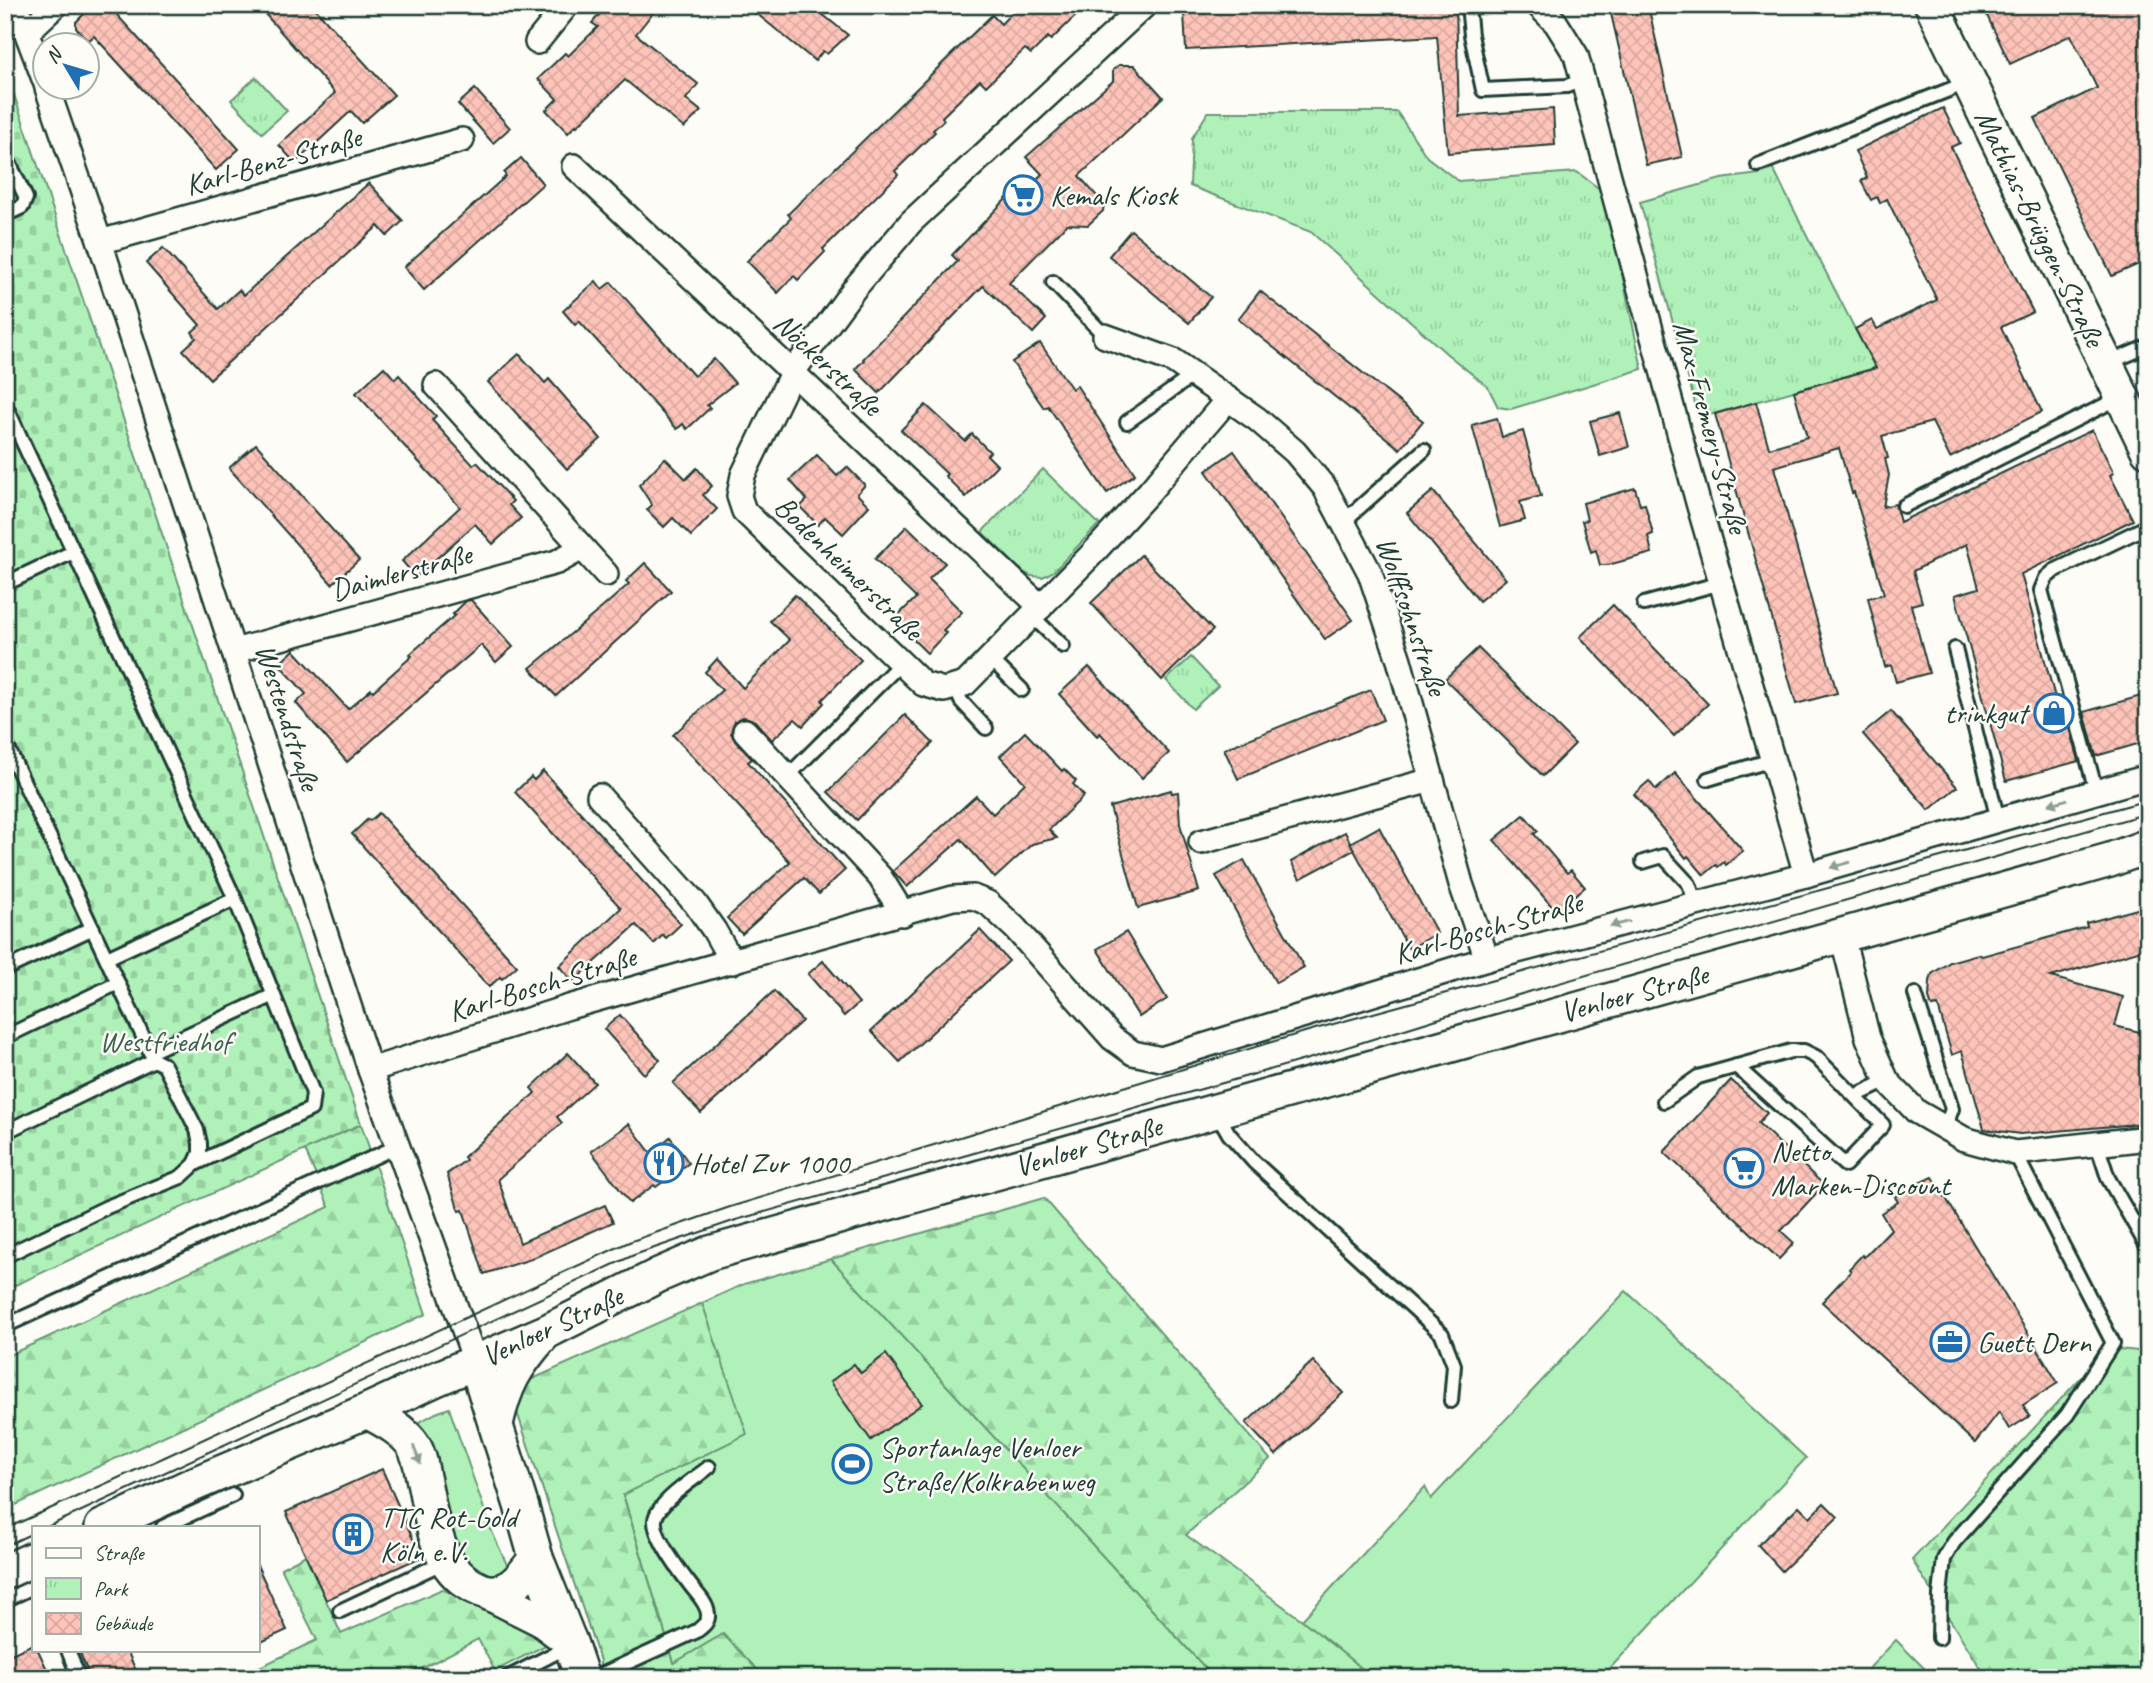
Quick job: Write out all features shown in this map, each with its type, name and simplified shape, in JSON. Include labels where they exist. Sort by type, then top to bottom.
[{"type":"main road","name":"Mathias-Brüggen-Straße","points":[[1931,5],[2148,450]]},
{"type":"main road","name":"Venloer Straße","points":[[105,1526],[198,1497],[368,1411],[546,1332],[710,1252],[1842,936],[2110,860],[2148,846]]},
{"type":"main road","name":"Venloer Straße","points":[[2110,860],[2148,856]]},
{"type":"main road","points":[[496,1424],[512,1374],[546,1332]]},
{"type":"main road","points":[[476,1363],[536,1558],[582,1678]]},
{"type":"main road","points":[[368,1411],[395,1427],[412,1443],[419,1459],[440,1553],[452,1569],[472,1586],[541,1619],[570,1642]]},
{"type":"main road","points":[[487,1592],[508,1590],[522,1578],[536,1558]]},
{"type":"street","name":"Westendstraße","points":[[16,5],[32,46]]},
{"type":"street","points":[[27,32],[56,5]]},
{"type":"street","points":[[537,42],[568,5]]},
{"type":"street","name":"Bodenheimerstraße","points":[[955,687],[944,690],[923,684],[744,511],[739,496],[743,475],[792,373],[853,289],[911,222],[1145,5]]},
{"type":"street","name":"Max-Fremery-Straße","points":[[1538,5],[1556,23],[1576,55],[1721,583],[1806,875]]},
{"type":"street","name":"Westendstraße","points":[[52,102],[100,242],[370,1070],[476,1363]]},
{"type":"street","name":"Karl-Benz-Straße","points":[[100,242],[462,140]]},
{"type":"street","name":"Nöckerstraße","points":[[574,166],[792,373],[1036,611]]},
{"type":"street","name":"Wolffsohnstraße","points":[[1105,336],[1174,361],[1257,419],[1295,452],[1325,488],[1370,573],[1399,660],[1461,884],[1487,958]]},
{"type":"street","points":[[436,385],[606,574]]},
{"type":"street","points":[[955,687],[965,684],[1149,492],[1228,399]]},
{"type":"street","name":"Daimlerstraße","points":[[234,651],[558,562],[582,548]]},
{"type":"street","points":[[746,731],[880,877],[903,914]]},
{"type":"street","name":"Karl-Bosch-Straße","points":[[370,1070],[569,1007],[953,898],[973,897],[988,903],[1015,928],[1112,1038],[1133,1053],[1161,1059],[1487,958],[1806,875],[2148,777]]},
{"type":"street","points":[[1201,842],[1432,780]]},
{"type":"street","points":[[599,796],[695,903],[715,930],[732,962]]},
{"type":"street","points":[[1842,936],[1868,1038],[1887,1081],[1917,1112],[1964,1139],[2015,1153],[2148,1138]]},
{"type":"lane","points":[[1468,5],[1471,35],[1483,90],[1567,86],[1582,80]]},
{"type":"lane","points":[[1758,165],[1970,82]]},
{"type":"lane","points":[[5,154],[26,198],[22,207],[5,215]]},
{"type":"lane","name":"Wolffsohnstraße","points":[[1053,282],[1105,336]]},
{"type":"lane","points":[[2106,364],[2148,346]]},
{"type":"lane","points":[[1127,422],[1185,382],[1191,373]]},
{"type":"lane","points":[[1904,506],[2122,397]]},
{"type":"lane","points":[[5,404],[235,899],[313,1093],[311,1109],[195,1164],[181,1177],[107,1207],[5,1256]]},
{"type":"lane","points":[[1344,521],[1424,450]]},
{"type":"lane","points":[[2096,790],[2041,590],[2046,578],[2054,571],[2148,526]]},
{"type":"lane","points":[[5,584],[73,552]]},
{"type":"lane","points":[[1644,604],[1721,583]]},
{"type":"lane","points":[[1036,611],[1063,646]]},
{"type":"lane","points":[[1955,649],[1994,808],[2000,819]]},
{"type":"lane","points":[[990,658],[1022,690]]},
{"type":"lane","points":[[788,776],[901,663]]},
{"type":"lane","points":[[955,687],[961,701],[986,728]]},
{"type":"lane","points":[[5,742],[152,1056],[164,1065],[197,1130],[200,1153],[195,1164]]},
{"type":"lane","points":[[1708,779],[1772,760]]},
{"type":"lane","points":[[1643,862],[1662,856],[1689,884],[1696,904]]},
{"type":"lane","points":[[107,958],[235,899]]},
{"type":"lane","points":[[5,969],[93,928]]},
{"type":"lane","points":[[5,1037],[118,983]]},
{"type":"lane","points":[[1915,994],[1952,1109],[1945,1128]]},
{"type":"lane","points":[[5,1132],[274,995]]},
{"type":"lane","points":[[1664,1101],[1698,1077],[1736,1066],[1791,1051],[1804,1051],[1816,1057],[1883,1125],[1845,1165],[1736,1066]]},
{"type":"lane","points":[[1855,1096],[1887,1081]]},
{"type":"lane","points":[[1215,1110],[1229,1134],[1254,1162],[1442,1334],[1454,1365],[1451,1401]]},
{"type":"lane","points":[[2097,1144],[2108,1178],[2148,1248]]},
{"type":"lane","points":[[5,1326],[398,1146]]},
{"type":"lane","points":[[1939,1638],[1944,1559],[1954,1542],[2067,1415],[2113,1343],[2015,1153]]},
{"type":"lane","points":[[594,1678],[697,1631],[706,1623],[709,1616],[706,1605],[659,1536],[655,1521],[659,1510],[709,1467]]},
{"type":"lane","points":[[164,1526],[198,1497],[233,1495]]},
{"type":"lane","points":[[340,1611],[446,1561]]},
{"type":"lane","points":[[5,1600],[27,1568]]},
{"type":"lane","points":[[507,1678],[570,1642]]},
{"type":"lane","points":[[69,1652],[79,1678]]},
{"type":"green space","name":"Westfriedhof","points":[[5,68],[361,1124],[5,1290]]},
{"type":"green space","points":[[256,77],[287,111],[262,133],[231,100]]},
{"type":"green space","points":[[1208,112],[1397,112],[1427,157],[1458,181],[1577,172],[1605,193],[1642,369],[1511,409],[1498,407],[1488,387],[1447,354],[1311,232],[1190,186],[1192,138]]},
{"type":"green space","points":[[1773,169],[1875,368],[1699,418],[1640,202],[1721,179],[1759,174]]},
{"type":"green space","points":[[1043,469],[1099,524],[1054,571],[1043,577],[1023,572],[982,532]]},
{"type":"green space","points":[[1191,657],[1218,686],[1193,709],[1166,680]]},
{"type":"green space","points":[[361,1124],[426,1314],[5,1510],[5,1357],[329,1207],[305,1150]]},
{"type":"green space","points":[[1044,1198],[1270,1459],[1186,1535],[1302,1620],[1373,1678],[1203,1678],[1209,1672],[831,1259]]},
{"type":"green space","name":"Sportanlage Venloer Straße/Kolkrabenweg","points":[[831,1259],[1209,1672],[1203,1678],[765,1678],[723,1634],[674,1663],[623,1494],[746,1434],[702,1303],[744,1284]]},
{"type":"green space","points":[[1626,1291],[1806,1458],[1601,1678],[1373,1678],[1302,1620],[1425,1487],[1431,1499]]},
{"type":"green space","points":[[702,1303],[747,1434],[623,1495],[674,1663],[723,1634],[765,1678],[600,1678],[600,1661],[517,1412],[528,1381]]},
{"type":"green space","points":[[2108,1348],[2148,1352],[2148,1678],[1987,1678],[1912,1560]]},
{"type":"green space","points":[[449,1408],[492,1532],[508,1567],[492,1582],[458,1562],[409,1428]]},
{"type":"green space","points":[[306,1555],[341,1634],[442,1589],[535,1632],[548,1644],[495,1671],[478,1639],[404,1678],[236,1678],[317,1640],[281,1568]]},
{"type":"green space","points":[[1896,1640],[1928,1672],[1923,1678],[1860,1678]]},
{"type":"building","points":[[93,5],[126,5],[117,15],[239,149],[216,170],[102,45],[102,32],[80,32],[76,22]]},
{"type":"building","points":[[257,5],[312,5],[394,95],[362,123],[351,111],[295,163],[279,145],[335,93]]},
{"type":"building","points":[[607,5],[659,5],[636,34],[698,84],[686,99],[701,111],[684,128],[625,80],[568,133],[546,110],[557,99],[538,79],[565,53],[568,56],[598,27],[592,23]]},
{"type":"building","points":[[746,5],[811,5],[848,35],[827,54],[823,51],[815,61]]},
{"type":"building","points":[[1019,5],[1087,5],[1051,40],[1048,37],[1031,54],[1025,49],[986,86],[980,80],[942,117],[944,120],[933,130],[935,132],[895,171],[898,175],[823,249],[825,252],[798,280],[794,276],[778,293],[747,261],[791,218],[788,214],[992,15],[1001,24]]},
{"type":"building","points":[[1329,5],[1456,5],[1459,116],[1553,109],[1555,145],[1448,153],[1437,36],[1186,50],[1184,13]]},
{"type":"building","points":[[1609,5],[1648,5],[1682,157],[1646,165]]},
{"type":"building","points":[[1982,5],[2148,5],[2148,260],[2112,276],[2035,118],[2097,88],[2071,35],[2010,64]]},
{"type":"building","points":[[1119,65],[1134,65],[1163,97],[1079,176],[1104,204],[1103,211],[1088,225],[1067,224],[1009,283],[1046,319],[1033,333],[983,286],[879,393],[855,369],[958,261],[952,255],[1011,194],[1016,199],[1042,174],[1026,157],[1113,81],[1113,70]]},
{"type":"building","points":[[475,89],[510,128],[493,143],[458,104]]},
{"type":"building","points":[[1943,108],[1960,143],[1951,147],[2033,312],[2001,327],[2042,412],[1950,458],[1932,422],[1882,436],[1889,475],[1883,507],[1895,504],[1900,522],[2092,430],[2114,473],[2110,475],[2133,520],[2021,574],[2061,719],[2067,717],[2079,761],[2006,781],[1955,595],[1979,588],[1967,544],[1913,571],[1922,602],[1911,605],[1929,673],[1896,682],[1891,665],[1885,667],[1868,598],[1884,594],[1839,448],[1774,467],[1837,693],[1796,704],[1715,414],[1756,402],[1769,448],[1807,437],[1794,391],[1876,368],[1855,329],[1872,320],[1877,329],[1937,300],[1887,199],[1880,203],[1877,197],[1871,200],[1861,181],[1867,178],[1855,151]]},
{"type":"building","points":[[521,158],[543,184],[424,290],[404,267],[506,176],[504,173]]},
{"type":"building","points":[[369,183],[403,221],[387,236],[378,226],[210,379],[183,350],[196,338],[192,332],[200,325],[146,263],[163,248],[218,309],[239,290],[244,295]]},
{"type":"building","points":[[1131,230],[1211,297],[1189,323],[1109,256]]},
{"type":"building","points":[[596,281],[602,289],[611,282],[694,376],[714,359],[735,383],[707,405],[710,408],[687,429],[683,424],[677,429],[579,321],[575,325],[563,311]]},
{"type":"building","points":[[1260,291],[1423,421],[1400,449],[1238,319]]},
{"type":"building","points":[[1040,343],[1072,389],[1077,386],[1135,474],[1107,493],[1048,406],[1044,408],[1012,362]]},
{"type":"building","points":[[519,354],[545,383],[549,379],[601,439],[567,469],[488,382]]},
{"type":"building","points":[[384,367],[395,379],[399,375],[436,416],[432,420],[473,465],[477,462],[513,501],[509,505],[521,518],[493,544],[475,524],[416,577],[402,561],[460,507],[356,393]]},
{"type":"building","points":[[926,405],[965,441],[972,434],[990,452],[987,455],[997,465],[966,497],[945,476],[947,474],[901,430]]},
{"type":"building","points":[[1620,413],[1629,447],[1600,456],[1590,421]]},
{"type":"building","points":[[1497,418],[1502,437],[1523,431],[1541,496],[1520,502],[1525,520],[1500,527],[1472,425]]},
{"type":"building","points":[[256,444],[359,560],[332,584],[229,468]]},
{"type":"building","points":[[1234,451],[1353,620],[1325,639],[1206,471]]},
{"type":"building","points":[[817,455],[837,476],[847,467],[865,485],[857,494],[869,506],[843,534],[825,517],[818,525],[800,507],[807,500],[790,480]]},
{"type":"building","points":[[665,458],[686,479],[697,468],[712,486],[703,495],[717,509],[691,536],[673,518],[664,527],[647,510],[652,505],[639,485]]},
{"type":"building","points":[[1635,488],[1640,505],[1645,504],[1653,534],[1648,536],[1652,553],[1600,565],[1596,550],[1591,552],[1582,521],[1587,520],[1583,503]]},
{"type":"building","points":[[1433,491],[1506,579],[1479,601],[1407,513]]},
{"type":"building","points":[[907,526],[945,563],[929,579],[962,612],[943,630],[946,633],[927,653],[893,620],[916,598],[875,559]]},
{"type":"building","points":[[1141,555],[1213,630],[1162,680],[1091,603]]},
{"type":"building","points":[[645,563],[671,591],[556,696],[530,668],[629,584],[626,581]]},
{"type":"building","points":[[795,595],[861,660],[822,700],[824,703],[803,726],[795,719],[772,740],[755,721],[743,717],[735,721],[731,733],[752,759],[748,762],[845,870],[819,894],[804,878],[742,934],[727,918],[790,862],[673,735],[722,690],[705,672],[717,659],[743,688],[790,640],[770,621]]},
{"type":"building","points":[[471,600],[513,647],[496,662],[481,645],[347,762],[296,703],[306,694],[279,664],[294,650],[348,709],[371,689],[373,691],[455,615],[453,614],[466,601]]},
{"type":"building","points":[[1613,605],[1708,704],[1674,736],[1580,637]]},
{"type":"building","points":[[1478,648],[1575,744],[1543,776],[1445,679]]},
{"type":"building","points":[[1089,667],[1169,753],[1142,778],[1100,733],[1097,736],[1059,694]]},
{"type":"building","points":[[1371,690],[1383,720],[1238,779],[1224,749]]},
{"type":"building","points":[[2148,694],[2148,741],[2096,756],[2084,712]]},
{"type":"building","points":[[1891,711],[1957,787],[1929,810],[1863,734]]},
{"type":"building","points":[[905,715],[933,743],[857,820],[828,792]]},
{"type":"building","points":[[1025,732],[1062,771],[1064,769],[1076,781],[1073,784],[1084,796],[1049,830],[1057,838],[1032,844],[995,878],[961,839],[907,887],[893,871],[976,796],[993,814],[1025,783],[1000,756]]},
{"type":"building","points":[[543,771],[681,924],[666,938],[663,935],[654,944],[636,925],[573,982],[559,966],[621,908],[515,792],[531,777],[534,780]]},
{"type":"building","points":[[1675,773],[1743,851],[1726,865],[1724,862],[1718,867],[1716,865],[1704,875],[1688,856],[1686,858],[1634,794],[1649,781],[1656,790]]},
{"type":"building","points":[[1171,790],[1172,793],[1178,792],[1180,824],[1199,891],[1138,908],[1110,807]]},
{"type":"building","points":[[379,813],[517,966],[502,979],[500,977],[489,987],[352,834]]},
{"type":"building","points":[[1524,815],[1538,831],[1534,834],[1567,873],[1571,870],[1585,887],[1556,911],[1494,840]]},
{"type":"building","points":[[1379,827],[1437,933],[1409,949],[1350,843]]},
{"type":"building","points":[[1345,832],[1354,850],[1300,879],[1291,862]]},
{"type":"building","points":[[1244,860],[1304,967],[1276,983],[1216,876]]},
{"type":"building","points":[[2148,906],[2148,948],[2051,977],[2123,997],[2115,1026],[2148,1034],[2148,1123],[2020,1134],[1984,1129],[1962,1051],[1952,1055],[1938,1006],[1932,1007],[1929,998],[1932,974],[1950,962],[1978,954],[1982,956],[2087,927],[2086,923]]},
{"type":"building","points":[[980,930],[1009,961],[900,1062],[871,1031]]},
{"type":"building","points":[[1126,932],[1167,999],[1139,1017],[1097,949]]},
{"type":"building","points":[[823,961],[859,1003],[844,1016],[808,974]]},
{"type":"building","points":[[774,991],[802,1021],[701,1113],[673,1083]]},
{"type":"building","points":[[620,1015],[660,1060],[644,1074],[604,1029]]},
{"type":"building","points":[[568,1053],[595,1083],[557,1117],[562,1123],[498,1179],[520,1243],[605,1205],[613,1222],[531,1259],[484,1274],[463,1210],[459,1211],[447,1174],[466,1160],[464,1157],[535,1093],[531,1088]]},
{"type":"building","name":"Netto Marken-Discount","points":[[1731,1080],[1767,1113],[1758,1123],[1824,1185],[1781,1231],[1794,1243],[1779,1259],[1664,1152]]},
{"type":"building","points":[[629,1124],[651,1153],[670,1137],[689,1163],[630,1203],[591,1151]]},
{"type":"building","name":"Guett Dern","points":[[1933,1177],[2058,1383],[2023,1405],[2030,1416],[2009,1429],[1999,1412],[1975,1443],[1822,1302],[1862,1255],[1864,1257],[1891,1229],[1881,1213],[1898,1202],[1895,1197]]},
{"type":"building","points":[[886,1354],[922,1404],[871,1440],[830,1382],[854,1364],[861,1373]]},
{"type":"building","points":[[1313,1361],[1343,1393],[1276,1455],[1246,1423]]},
{"type":"building","name":"TTC Rot-Gold Köln e.V.","points":[[382,1469],[421,1557],[326,1600],[286,1512]]},
{"type":"building","points":[[1824,1503],[1838,1517],[1782,1571],[1758,1545],[1799,1506],[1810,1517]]},
{"type":"building","points":[[259,1569],[287,1630],[259,1643]]},
{"type":"building","points":[[32,1644],[32,1652],[39,1652],[51,1678],[5,1678],[5,1657]]},
{"type":"building","points":[[80,1652],[128,1652],[136,1671],[119,1678],[90,1678]]},
{"type":"tram line","points":[[5,1529],[629,1242],[730,1207],[1308,1031],[2148,800]]},
{"type":"tram line","points":[[49,1526],[634,1255],[736,1220],[1315,1057],[1466,1010],[2148,813]]},
{"type":"tram line","points":[[5,1546],[32,1533]]},
{"type":"place","name":"Kemals Kiosk","points":[[1023,195]]},
{"type":"place","name":"trinkgut","points":[[2054,713]]},
{"type":"place","name":"Hotel Zur 1000","points":[[664,1163]]},
{"type":"place","name":"Netto Marken-Discount","points":[[1744,1168]]},
{"type":"place","name":"Guett Dern","points":[[1950,1342]]},
{"type":"place","name":"Sportanlage Venloer Straße/Kolkrabenweg","points":[[852,1464]]},
{"type":"place","name":"TTC Rot-Gold Köln e.V.","points":[[353,1534]]}]
